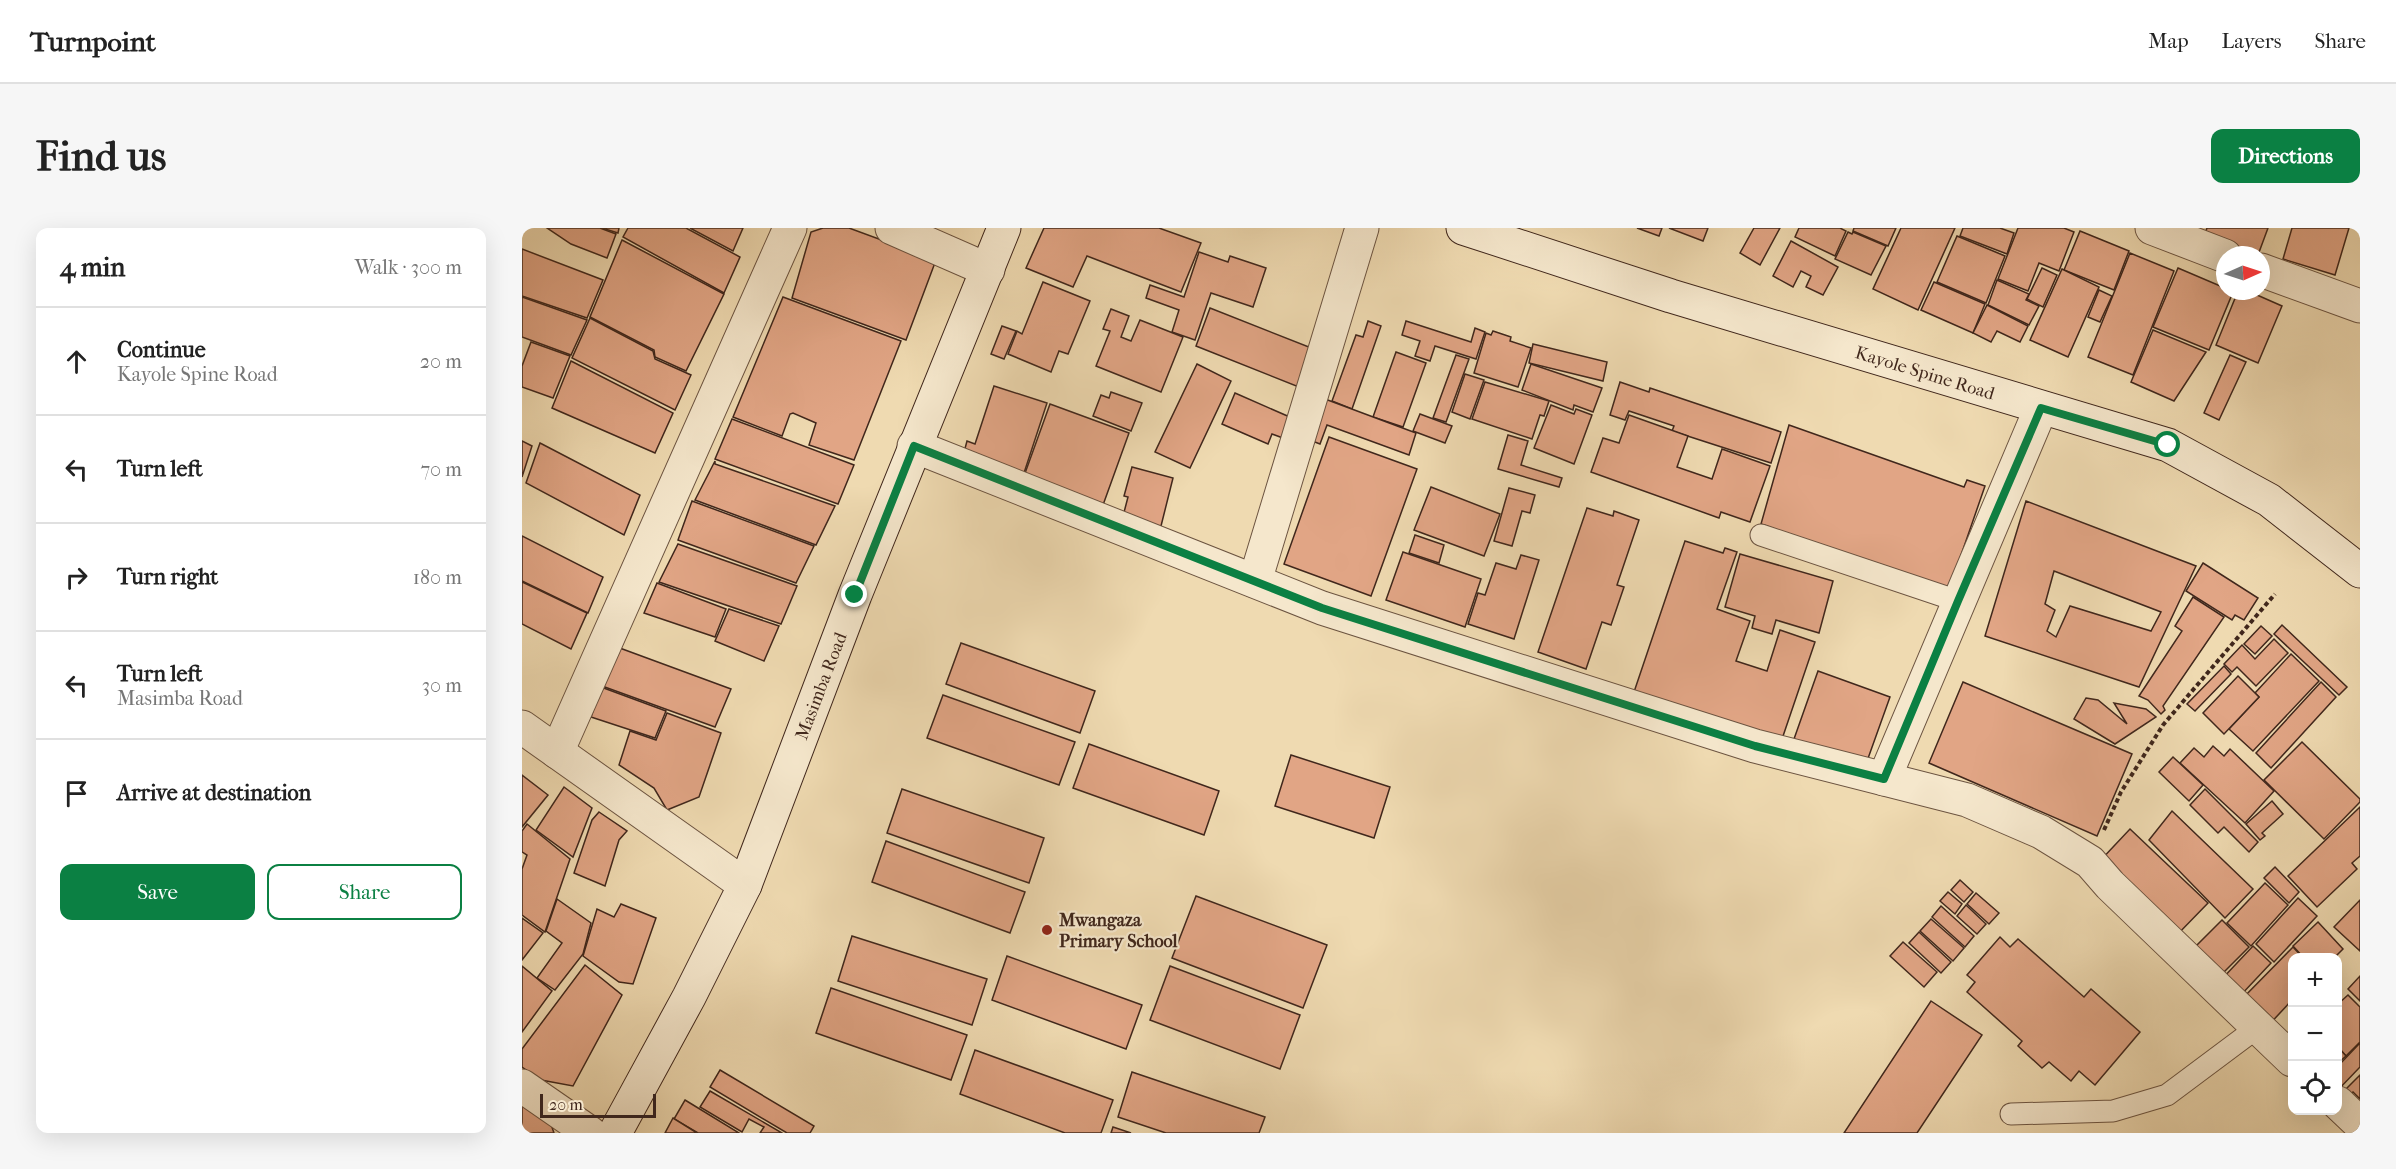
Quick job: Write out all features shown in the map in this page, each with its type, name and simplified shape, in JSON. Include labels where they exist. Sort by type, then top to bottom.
[{"type":"street","points":[[557,752],[790,228]]},
{"type":"street","points":[[891,228],[988,270]]},
{"type":"street","name":"Masimba Road","points":[[615,1133],[689,997],[745,885],[914,446],[1004,228]]},
{"type":"street","points":[[1255,581],[1362,228]]},
{"type":"street","name":"Kayole Spine Road","points":[[1464,228],[1671,296],[2168,445],[2269,500],[2359,566]]},
{"type":"street","points":[[2166,230],[2216,252]]},
{"type":"street","points":[[2270,273],[2360,306]]},
{"type":"street","points":[[1884,779],[2041,408]]},
{"type":"street","points":[[914,446],[1322,608],[1755,746],[1967,800],[2041,832],[2090,862],[2110,885],[2288,1056]]},
{"type":"street","points":[[522,727],[745,885]]},
{"type":"street","points":[[522,1086],[590,1133]]},
{"type":"street","points":[[2342,1108],[2360,1124],[2345,1133]]},
{"type":"lane","points":[[1761,535],[1958,601]]},
{"type":"lane","points":[[2011,1114],[2113,1111],[2167,1095],[2258,1027]]},
{"type":"path","points":[[2090,862],[2121,792],[2163,724],[2275,594]]},
{"type":"building","points":[[547,228],[600,228],[616,234],[607,258],[571,244]]},
{"type":"building","points":[[602,228],[619,228],[618,233]]},
{"type":"building","points":[[628,228],[686,228],[740,257],[724,293],[623,237]]},
{"type":"building","points":[[690,228],[743,228],[733,251]]},
{"type":"building","points":[[823,228],[849,228],[936,260],[906,340],[792,298],[811,232]]},
{"type":"building","points":[[1044,228],[1159,228],[1201,243],[1181,292],[1087,256],[1073,287],[1026,268]]},
{"type":"building","points":[[1637,228],[1662,228],[1659,236]]},
{"type":"building","points":[[1669,228],[1708,228],[1703,241]]},
{"type":"building","points":[[1754,228],[1780,228],[1760,265],[1740,253]]},
{"type":"building","points":[[1799,228],[1840,228],[1846,231],[1835,256],[1795,237]]},
{"type":"building","points":[[1854,228],[1896,228],[1888,246],[1853,231]]},
{"type":"building","points":[[1901,228],[1955,228],[1918,310],[1873,289]]},
{"type":"building","points":[[1963,228],[2000,228],[2014,233],[2007,254],[1960,236]]},
{"type":"building","points":[[2018,228],[2064,228],[2074,232],[2059,271],[2039,263],[2028,291],[1998,279]]},
{"type":"building","points":[[2207,228],[2268,228],[2261,246],[2222,246],[2203,239]]},
{"type":"building","points":[[2292,228],[2349,228],[2335,275],[2283,259]]},
{"type":"building","points":[[2080,231],[2129,251],[2114,290],[2064,270]]},
{"type":"building","points":[[1848,232],[1886,246],[1871,275],[1835,259]]},
{"type":"building","points":[[1957,236],[2005,256],[1986,303],[1937,282]]},
{"type":"building","points":[[622,240],[724,294],[686,371],[655,357],[654,350],[590,317]]},
{"type":"building","points":[[1791,241],[1838,267],[1823,295],[1806,287],[1811,276],[1801,271],[1793,287],[1773,276]]},
{"type":"building","points":[[522,249],[603,280],[587,318],[522,296]]},
{"type":"building","points":[[1199,252],[1228,262],[1230,256],[1266,268],[1253,307],[1211,293],[1195,340],[1172,332],[1179,310],[1146,298],[1150,285],[1184,297]]},
{"type":"building","points":[[2130,253],[2174,271],[2133,375],[2088,357]]},
{"type":"building","points":[[2042,268],[2057,275],[2043,307],[2027,299]]},
{"type":"building","points":[[2178,268],[2216,284],[2216,300],[2230,300],[2209,350],[2153,327]]},
{"type":"building","points":[[2062,269],[2099,287],[2068,357],[2030,340]]},
{"type":"building","points":[[1997,280],[2029,294],[2026,300],[2039,306],[2029,325],[1988,305]]},
{"type":"building","points":[[1043,282],[1090,301],[1068,354],[1059,351],[1051,372],[1008,354],[1017,331],[1022,334]]},
{"type":"building","points":[[1934,282],[1985,304],[1973,333],[1921,310]]},
{"type":"building","points":[[2099,290],[2112,296],[2100,322],[2088,317]]},
{"type":"building","points":[[522,297],[587,320],[571,355],[522,337]]},
{"type":"building","points":[[783,297],[901,341],[854,460],[809,445],[816,423],[793,413],[790,414],[782,436],[733,417]]},
{"type":"building","points":[[2234,300],[2268,300],[2282,306],[2258,363],[2216,345]]},
{"type":"building","points":[[1987,305],[2028,326],[2020,342],[1997,331],[1991,342],[1973,333]]},
{"type":"building","points":[[1210,308],[1324,353],[1309,391],[1196,346]]},
{"type":"building","points":[[1111,309],[1129,316],[1121,337],[1131,341],[1140,320],[1183,337],[1161,392],[1096,366],[1110,331],[1103,329]]},
{"type":"building","points":[[590,318],[653,351],[655,359],[691,375],[675,410],[572,358]]},
{"type":"building","points":[[1368,321],[1381,326],[1352,409],[1332,401],[1356,335],[1363,337]]},
{"type":"building","points":[[1406,321],[1471,342],[1475,328],[1485,332],[1476,359],[1435,346],[1430,361],[1415,356],[1420,341],[1402,335]]},
{"type":"building","points":[[1002,326],[1016,331],[1004,359],[991,354]]},
{"type":"building","points":[[2153,330],[2206,352],[2174,401],[2131,382]]},
{"type":"building","points":[[1493,331],[1511,337],[1510,341],[1531,348],[1518,387],[1474,373],[1486,333],[1491,335]]},
{"type":"building","points":[[531,342],[570,356],[553,398],[522,387],[522,366]]},
{"type":"building","points":[[1533,344],[1607,362],[1603,381],[1529,363]]},
{"type":"building","points":[[1396,352],[1426,363],[1403,427],[1373,417]]},
{"type":"building","points":[[1456,355],[1469,359],[1446,422],[1433,418]]},
{"type":"building","points":[[2230,355],[2246,362],[2219,420],[2204,413]]},
{"type":"building","points":[[571,361],[673,413],[655,453],[552,408]]},
{"type":"building","points":[[1197,364],[1231,381],[1190,468],[1155,452]]},
{"type":"building","points":[[1531,364],[1602,388],[1593,412],[1574,405],[1573,410],[1522,390]]},
{"type":"building","points":[[1465,374],[1484,380],[1470,419],[1452,412]]},
{"type":"building","points":[[1485,382],[1549,401],[1544,416],[1540,415],[1532,439],[1472,419]]},
{"type":"building","points":[[1620,382],[1649,392],[1650,388],[1781,432],[1771,463],[1672,431],[1674,426],[1629,411],[1625,420],[1610,415]]},
{"type":"building","points":[[994,386],[1047,403],[1023,476],[963,456],[967,441],[975,444]]},
{"type":"building","points":[[1111,392],[1142,403],[1131,431],[1093,416],[1101,395],[1109,398]]},
{"type":"building","points":[[1235,393],[1292,418],[1283,438],[1272,434],[1268,444],[1222,424]]},
{"type":"building","points":[[1317,396],[1416,433],[1409,455],[1327,425],[1320,444],[1302,437]]},
{"type":"building","points":[[1050,404],[1129,433],[1103,505],[1024,476]]},
{"type":"building","points":[[1551,405],[1574,414],[1576,409],[1592,415],[1574,464],[1534,448]]},
{"type":"building","points":[[1420,414],[1452,426],[1445,443],[1413,431]]},
{"type":"building","points":[[1629,415],[1688,436],[1677,467],[1712,479],[1722,449],[1770,466],[1750,522],[1721,512],[1719,518],[1591,472],[1603,438],[1619,443]]},
{"type":"building","points":[[732,419],[854,465],[838,504],[715,459]]},
{"type":"building","points":[[1789,425],[1964,487],[1967,480],[1985,486],[1949,590],[1761,524]]},
{"type":"building","points":[[1508,435],[1528,441],[1521,465],[1562,478],[1559,487],[1498,469]]},
{"type":"building","points":[[1329,437],[1417,469],[1371,596],[1284,564]]},
{"type":"building","points":[[522,441],[532,446],[522,477]]},
{"type":"building","points":[[540,443],[640,495],[624,535],[526,483]]},
{"type":"building","points":[[715,461],[715,464],[835,506],[816,545],[695,500]]},
{"type":"building","points":[[1132,467],[1173,478],[1160,530],[1122,520],[1128,497],[1124,496]]},
{"type":"building","points":[[1431,487],[1500,514],[1484,556],[1414,530]]},
{"type":"building","points":[[1509,488],[1535,495],[1530,513],[1522,511],[1512,546],[1494,541]]},
{"type":"building","points":[[692,501],[814,546],[796,583],[678,540]]},
{"type":"building","points":[[2026,501],[2196,566],[2139,687],[1985,636]],"holes":[[[2054,571],[2161,612],[2151,631],[2070,606],[2056,637],[2047,631],[2055,610],[2045,604]]]},
{"type":"building","points":[[1587,508],[1613,516],[1614,511],[1639,520],[1617,585],[1624,587],[1611,625],[1602,622],[1586,669],[1538,652]]},
{"type":"building","points":[[1415,535],[1444,545],[1439,563],[1409,553]]},
{"type":"building","points":[[522,536],[603,577],[588,613],[522,581]]},
{"type":"building","points":[[1685,541],[1723,553],[1725,548],[1737,552],[1717,609],[1750,621],[1736,661],[1767,671],[1780,630],[1815,642],[1781,742],[1634,692]]},
{"type":"building","points":[[678,544],[797,586],[781,624],[659,582]]},
{"type":"building","points":[[1403,552],[1481,579],[1465,627],[1386,600]]},
{"type":"building","points":[[1740,554],[1833,581],[1819,633],[1776,620],[1772,634],[1752,628],[1755,616],[1725,607]]},
{"type":"building","points":[[1521,555],[1539,560],[1514,639],[1468,624],[1478,593],[1485,595],[1496,563],[1516,569]]},
{"type":"building","points":[[2203,563],[2258,598],[2244,620],[2235,615],[2232,620],[2186,591]]},
{"type":"building","points":[[522,582],[587,613],[571,649],[522,624]]},
{"type":"building","points":[[657,583],[726,609],[715,637],[644,613]]},
{"type":"building","points":[[2193,597],[2224,617],[2163,706],[2165,710],[2161,714],[2148,700],[2139,696],[2182,631],[2175,626]]},
{"type":"building","points":[[729,609],[779,626],[764,661],[715,641]]},
{"type":"building","points":[[2282,625],[2347,687],[2339,695],[2274,634]]},
{"type":"building","points":[[2261,626],[2272,636],[2255,654],[2244,644]]},
{"type":"building","points":[[2274,639],[2288,653],[2256,686],[2237,667],[2232,672],[2224,664],[2242,645],[2255,659]]},
{"type":"building","points":[[961,643],[1095,691],[1080,733],[946,684]]},
{"type":"building","points":[[617,647],[731,689],[715,727],[602,686]]},
{"type":"building","points":[[2291,654],[2319,681],[2253,751],[2229,729],[2259,697],[2255,693]]},
{"type":"building","points":[[2224,666],[2231,674],[2195,711],[2187,704]]},
{"type":"building","points":[[1818,671],[1890,697],[1866,764],[1794,739]]},
{"type":"building","points":[[2238,676],[2259,697],[2224,734],[2203,713]]},
{"type":"building","points":[[1963,682],[2132,754],[2097,836],[1929,763]]},
{"type":"building","points":[[2321,682],[2336,697],[2271,768],[2256,753]]},
{"type":"building","points":[[601,687],[666,711],[655,738],[591,717]]},
{"type":"building","points":[[943,695],[1075,742],[1059,785],[927,738]]},
{"type":"building","points":[[2086,698],[2098,700],[2127,724],[2114,703],[2146,709],[2156,717],[2115,744],[2074,719]]},
{"type":"building","points":[[667,713],[721,733],[699,797],[667,810],[654,788],[619,765],[630,731],[656,740]]},
{"type":"building","points":[[2302,742],[2360,799],[2360,802],[2324,839],[2264,780]]},
{"type":"building","points":[[1089,744],[1219,791],[1204,835],[1073,788]]},
{"type":"building","points":[[2213,746],[2224,756],[2230,749],[2274,791],[2245,823],[2180,763],[2194,748],[2204,757]]},
{"type":"building","points":[[1291,755],[1390,787],[1374,838],[1275,806]]},
{"type":"building","points":[[2173,757],[2203,785],[2189,801],[2159,772]]},
{"type":"building","points":[[522,775],[548,795],[522,827]]},
{"type":"building","points":[[564,787],[592,808],[573,857],[536,830]]},
{"type":"building","points":[[902,789],[1044,838],[1029,883],[887,833]]},
{"type":"building","points":[[2205,789],[2258,842],[2249,852],[2224,827],[2218,833],[2190,805]]},
{"type":"building","points":[[2272,801],[2283,814],[2262,833],[2265,836],[2260,840],[2246,824]]},
{"type":"building","points":[[2360,807],[2360,856],[2352,863],[2357,869],[2317,907],[2288,876]]},
{"type":"building","points":[[2172,811],[2253,889],[2225,918],[2149,840]]},
{"type":"building","points":[[599,812],[627,831],[619,840],[605,886],[574,873],[592,820]]},
{"type":"building","points":[[527,824],[570,859],[545,932],[522,915],[522,869],[527,855],[522,852],[522,831]]},
{"type":"building","points":[[2130,829],[2208,903],[2175,937],[2098,863]]},
{"type":"building","points":[[886,841],[1025,892],[1010,933],[872,882]]},
{"type":"building","points":[[2275,867],[2299,892],[2289,903],[2264,878]]},
{"type":"building","points":[[1960,880],[1973,892],[1964,902],[1951,890]]},
{"type":"building","points":[[2265,883],[2288,905],[2251,946],[2227,923]]},
{"type":"building","points":[[1948,892],[1962,904],[1955,914],[1940,901]]},
{"type":"building","points":[[1976,893],[1999,913],[1989,924],[1967,904]]},
{"type":"building","points":[[1196,896],[1327,945],[1303,1008],[1172,958]]},
{"type":"building","points":[[2298,898],[2317,916],[2274,962],[2256,944]]},
{"type":"building","points":[[557,899],[591,923],[583,954],[555,990],[537,978],[562,943],[546,931]]},
{"type":"building","points":[[2360,900],[2360,951],[2334,927]]},
{"type":"building","points":[[621,904],[656,918],[633,984],[619,982],[583,956],[597,909],[614,917]]},
{"type":"building","points":[[1966,905],[1986,924],[1977,934],[1957,916]]},
{"type":"building","points":[[1941,906],[1974,936],[1965,947],[1932,917]]},
{"type":"building","points":[[522,918],[543,933],[522,960]]},
{"type":"building","points":[[1931,919],[1964,948],[1953,961],[1920,931]]},
{"type":"building","points":[[2222,920],[2249,947],[2220,976],[2193,949]]},
{"type":"building","points":[[2318,922],[2343,949],[2339,953],[2299,953],[2293,946]]},
{"type":"building","points":[[1919,932],[1951,962],[1941,973],[1909,943]]},
{"type":"building","points":[[852,936],[987,979],[972,1025],[838,981]]},
{"type":"building","points":[[2000,937],[2010,947],[2018,939],[2084,997],[2091,989],[2140,1032],[2095,1085],[2079,1071],[2071,1081],[2049,1062],[2042,1068],[2018,1046],[2022,1041],[1967,992],[1975,982],[1967,975]]},
{"type":"building","points":[[1903,942],[1937,972],[1924,987],[1890,956]]},
{"type":"building","points":[[2253,946],[2271,963],[2239,997],[2221,980]]},
{"type":"building","points":[[2293,947],[2298,953],[2288,953],[2288,1004],[2266,1028],[2240,1001]]},
{"type":"building","points":[[1007,956],[1142,1005],[1126,1049],[992,1000]]},
{"type":"building","points":[[585,965],[622,995],[573,1086],[541,1080],[522,1067],[522,1049]]},
{"type":"building","points":[[522,966],[552,991],[522,1032]]},
{"type":"building","points":[[1170,966],[1300,1015],[1280,1069],[1150,1020]]},
{"type":"building","points":[[2360,976],[2360,1001],[2348,989]]},
{"type":"building","points":[[831,988],[967,1035],[951,1080],[816,1033]]},
{"type":"building","points":[[2348,995],[2360,1007],[2360,1042],[2346,1056],[2342,1052],[2342,1000]]},
{"type":"building","points":[[1931,1001],[1982,1035],[1917,1133],[1844,1133]]},
{"type":"building","points":[[2360,1043],[2360,1067],[2342,1086],[2342,1062]]},
{"type":"building","points":[[975,1050],[1113,1100],[1101,1133],[1065,1133],[960,1094]]},
{"type":"building","points":[[720,1070],[814,1126],[810,1133],[787,1133],[710,1087]]},
{"type":"building","points":[[1132,1072],[1265,1117],[1259,1133],[1166,1133],[1118,1117]]},
{"type":"building","points":[[2360,1075],[2360,1099],[2353,1092],[2345,1099],[2342,1093]]},
{"type":"building","points":[[710,1091],[782,1133],[760,1133],[764,1127],[749,1119],[742,1132],[700,1107]]},
{"type":"building","points":[[522,1099],[548,1116],[554,1133],[522,1133]]},
{"type":"building","points":[[685,1100],[739,1133],[698,1133],[674,1119]]},
{"type":"building","points":[[673,1118],[697,1133],[665,1133]]},
{"type":"building","points":[[1113,1127],[1131,1133],[1111,1133]]},
{"type":"place","name":"Mwangaza Primary School","points":[[1047,930]]},
{"type":"route","points":[[855,595],[914,446],[1322,608],[1755,746],[1884,779],[2041,408],[2168,445]]}]
